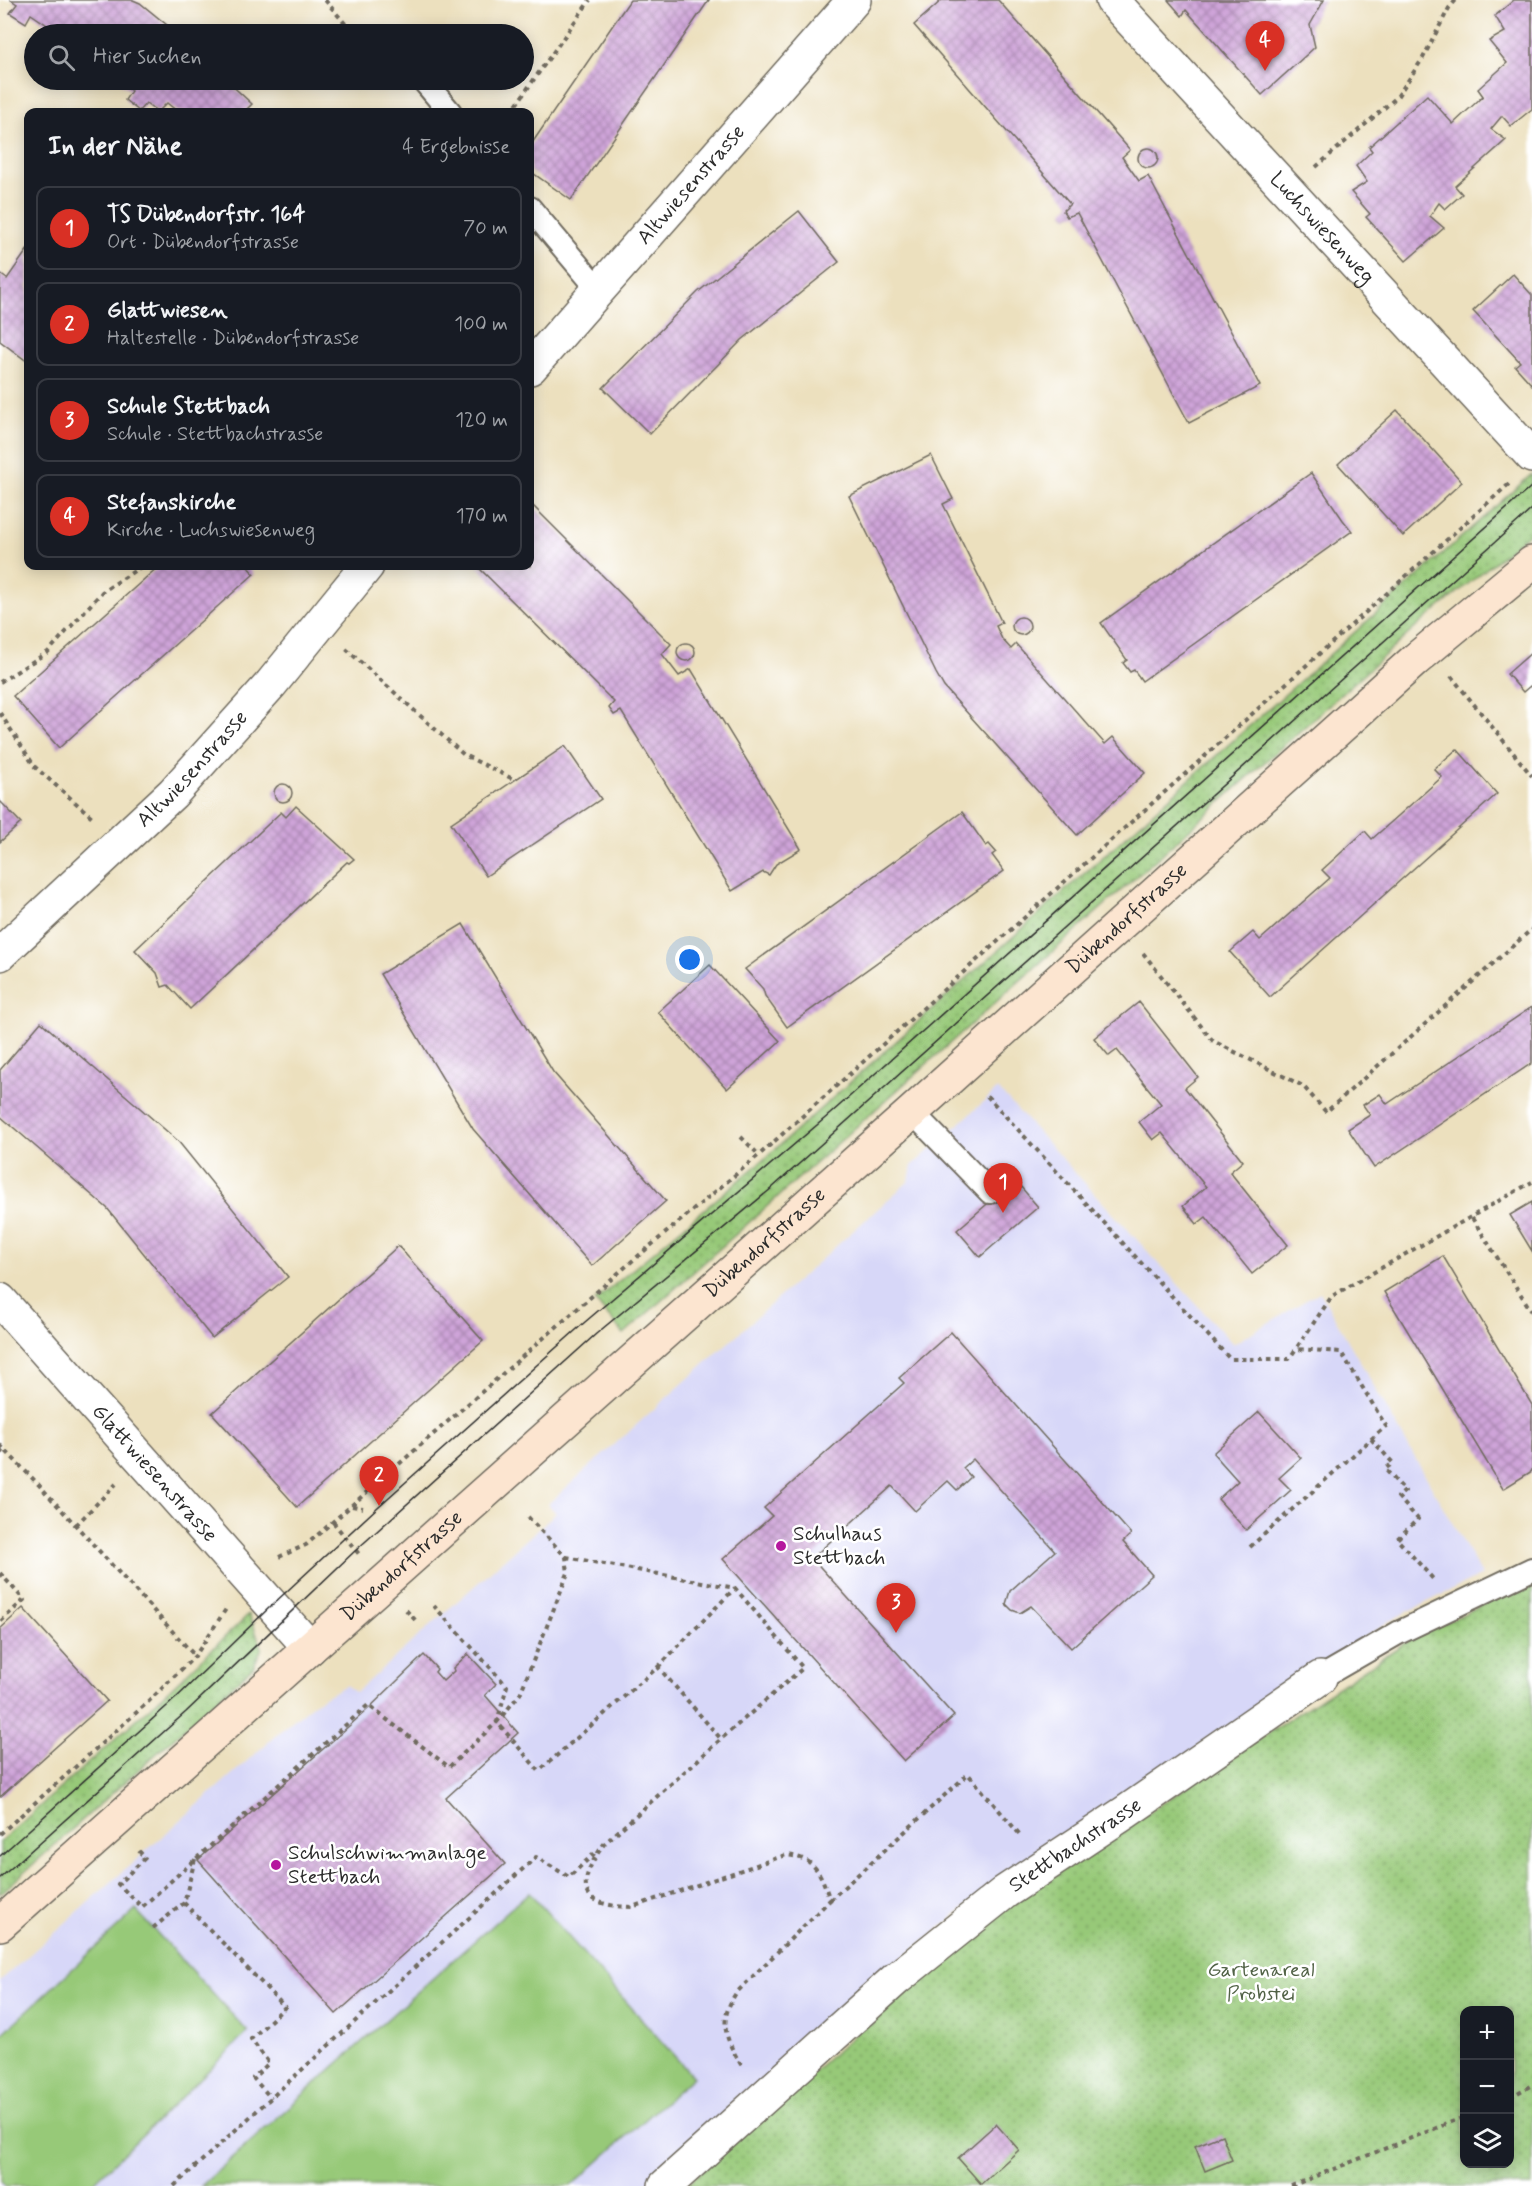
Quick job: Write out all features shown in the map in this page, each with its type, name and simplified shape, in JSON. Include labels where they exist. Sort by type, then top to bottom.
[{"type":"street","name":"Altwiesenstrasse","points":[[534,363],[854,0]]},
{"type":"street","name":"Luchswiesenweg","points":[[1112,0],[1288,190],[1523,467]]},
{"type":"street","name":"Dübendorfstrasse","points":[[0,1924],[912,1112],[1415,660],[1532,563]]},
{"type":"street","name":"Altwiesenstrasse","points":[[0,954],[173,793],[271,684],[364,570]]},
{"type":"street","name":"Glattwiesenstrasse","points":[[0,1300],[310,1648]]},
{"type":"street","name":"Stettbachstrasse","points":[[665,2186],[896,1979],[1005,1892],[1126,1812],[1320,1678]]},
{"type":"lane","points":[[431,90],[447,108]]},
{"type":"lane","points":[[534,213],[598,289]]},
{"type":"lane","points":[[912,1112],[990,1192]]},
{"type":"lane","name":"Stettbachstrasse","points":[[1320,1678],[1398,1633],[1532,1569]]},
{"type":"path","points":[[325,0],[345,24]]},
{"type":"path","points":[[534,79],[590,0]]},
{"type":"path","points":[[1288,190],[1398,97],[1423,58],[1449,8],[1456,0]]},
{"type":"path","points":[[514,108],[527,90]]},
{"type":"path","points":[[273,1560],[306,1545],[631,1262],[759,1155],[1523,467]]},
{"type":"path","points":[[0,682],[48,652],[102,592],[136,570]]},
{"type":"path","points":[[343,646],[464,754],[515,780]]},
{"type":"path","points":[[1449,674],[1532,776]]},
{"type":"path","points":[[0,713],[35,767],[98,823]]},
{"type":"path","points":[[1141,950],[1213,1041],[1303,1086],[1326,1113],[1532,929]]},
{"type":"path","points":[[982,1091],[1230,1359],[1289,1359],[1332,1296],[1532,1182]]},
{"type":"path","points":[[741,1137],[759,1155]]},
{"type":"path","points":[[1472,1218],[1532,1312]]},
{"type":"path","points":[[1250,1547],[1386,1426],[1341,1352],[1296,1349]]},
{"type":"path","points":[[1371,1439],[1393,1463],[1385,1469],[1405,1491],[1398,1497],[1418,1519],[1397,1539],[1458,1606]]},
{"type":"path","points":[[0,1445],[195,1656]]},
{"type":"path","points":[[0,1454],[5,1450]]},
{"type":"path","points":[[76,1525],[141,1457]]},
{"type":"path","points":[[352,1506],[363,1508]]},
{"type":"path","points":[[174,2186],[536,1857],[569,1877],[721,1738],[803,1668],[735,1588],[566,1557],[528,1517]]},
{"type":"path","points":[[145,1857],[117,1884],[142,1907],[368,1705],[449,1767],[497,1722],[519,1694],[568,1573],[566,1557]]},
{"type":"path","points":[[0,1573],[24,1600],[0,1622]]},
{"type":"path","points":[[497,1722],[539,1771],[658,1667],[735,1588]]},
{"type":"path","points":[[434,1606],[507,1686],[497,1722]]},
{"type":"path","points":[[0,1834],[146,1704],[195,1656],[226,1608]]},
{"type":"path","points":[[658,1667],[721,1738]]},
{"type":"path","points":[[764,2099],[732,2049],[725,2027],[728,2007],[736,1993],[830,1900],[968,1774],[1046,1865]]},
{"type":"path","points":[[604,1844],[589,1865],[585,1878],[586,1889],[594,1900],[612,1906],[632,1907],[645,1904],[786,1855],[798,1856],[809,1861],[820,1874],[830,1900]]},
{"type":"path","points":[[153,1928],[184,1903],[195,1858]]},
{"type":"path","points":[[184,1903],[285,2007],[250,2039],[269,2063],[253,2078],[271,2098]]},
{"type":"path","points":[[1514,2094],[1532,2085]]},
{"type":"path","points":[[1291,2186],[1460,2119]]},
{"type":"shaded area","points":[[998,1089],[1233,1344],[1320,1292],[1482,1575],[1389,1621],[997,1882],[889,1969],[646,2186],[0,2186],[0,1981],[291,1722],[317,1701],[346,1685],[355,1693],[556,1513],[548,1504],[909,1181],[912,1166]]},
{"type":"green space","points":[[1532,474],[1532,531],[1422,622],[624,1334],[595,1301],[763,1160]]},
{"type":"green space","name":"Gartenareal Probstei","points":[[1532,1580],[1532,2186],[685,2186],[906,1989],[1013,1902],[1403,1644]]},
{"type":"green space","points":[[249,1614],[262,1648],[253,1667],[0,1894],[0,1842],[168,1691]]},
{"type":"green space","points":[[529,1892],[693,2077],[571,2186],[201,2186]]},
{"type":"green space","points":[[136,1910],[248,2032],[90,2186],[5,2186],[0,2181],[0,2036]]},
{"type":"building","points":[[11,0],[133,0],[166,24],[46,24],[31,14],[26,23],[10,13],[17,4]]},
{"type":"building","points":[[630,0],[709,0],[571,200],[534,174],[534,140]]},
{"type":"building","points":[[942,0],[998,0],[1130,150],[1122,157],[1139,181],[1148,176],[1260,386],[1189,423],[1077,213],[1067,217],[1063,211],[1070,204],[914,25]]},
{"type":"building","points":[[1168,0],[1324,0],[1310,25],[1315,47],[1262,95],[1186,10],[1182,16]]},
{"type":"building","points":[[1514,0],[1532,0],[1532,109],[1511,126],[1502,116],[1491,129],[1506,140],[1455,186],[1462,194],[1445,209],[1439,203],[1430,216],[1444,228],[1406,261],[1366,217],[1370,214],[1351,192],[1367,182],[1356,166],[1372,151],[1369,147],[1427,95],[1453,124],[1483,96],[1478,89],[1507,63],[1489,41],[1505,32],[1495,16]]},
{"type":"building","points":[[237,90],[252,104],[248,108],[173,108],[167,103],[162,108],[153,108],[146,103],[142,108],[135,108],[125,100],[131,91]]},
{"type":"building","points":[[1148,148],[1155,151],[1158,158],[1155,165],[1148,168],[1141,165],[1138,158],[1141,151]]},
{"type":"building","points":[[799,211],[839,262],[742,340],[650,434],[603,388],[698,292]]},
{"type":"building","points":[[24,255],[24,359],[0,341],[0,274],[7,279]]},
{"type":"building","points":[[1513,274],[1532,295],[1532,385],[1515,366],[1520,362],[1473,311]]},
{"type":"building","points":[[1397,410],[1462,482],[1403,536],[1338,464]]},
{"type":"building","points":[[931,455],[953,499],[943,504],[1002,623],[996,626],[1002,639],[1011,649],[1016,644],[1105,744],[1113,737],[1145,773],[1077,835],[944,687],[849,496]]},
{"type":"building","points":[[1311,473],[1352,531],[1142,681],[1134,670],[1130,672],[1123,663],[1127,660],[1101,623]]},
{"type":"building","points":[[534,507],[671,644],[662,654],[679,676],[691,669],[801,849],[776,864],[769,875],[763,872],[732,891],[621,711],[614,715],[609,708],[614,702],[481,570],[534,570]]},
{"type":"building","points":[[155,570],[250,570],[254,574],[59,748],[13,696]]},
{"type":"building","points":[[1017,617],[1025,617],[1030,622],[1028,633],[1017,635],[1012,630],[1012,622]]},
{"type":"building","points":[[686,643],[692,646],[695,652],[692,658],[686,661],[680,658],[677,652],[680,646]]},
{"type":"building","points":[[1532,652],[1532,688],[1530,686],[1523,692],[1507,674]]},
{"type":"building","points":[[565,746],[601,799],[486,876],[451,823]]},
{"type":"building","points":[[1457,749],[1497,794],[1270,997],[1230,952],[1253,932],[1260,940],[1330,878],[1322,870],[1365,831],[1372,839],[1442,777],[1434,769]]},
{"type":"building","points":[[279,784],[287,784],[292,789],[290,800],[279,802],[274,797],[274,789]]},
{"type":"building","points":[[0,801],[21,823],[0,842]]},
{"type":"building","points":[[296,806],[354,859],[347,862],[190,1009],[168,985],[162,987],[157,973],[135,950],[281,812],[286,817]]},
{"type":"building","points":[[962,812],[986,846],[989,844],[996,852],[992,855],[1004,871],[787,1027],[765,996],[763,989],[745,969]]},
{"type":"building","points":[[463,924],[553,1072],[666,1201],[592,1266],[473,1129],[380,974]]},
{"type":"building","points":[[710,965],[780,1041],[727,1089],[658,1012]]},
{"type":"building","points":[[1139,1002],[1198,1077],[1185,1088],[1243,1161],[1230,1172],[1288,1245],[1252,1274],[1206,1217],[1197,1224],[1183,1206],[1206,1187],[1162,1133],[1153,1140],[1139,1122],[1161,1104],[1117,1050],[1109,1056],[1094,1038]]},
{"type":"building","points":[[1532,1007],[1532,1063],[1374,1168],[1348,1129],[1370,1115],[1363,1105],[1380,1094],[1387,1104]]},
{"type":"building","points":[[41,1022],[178,1141],[288,1277],[212,1338],[107,1208],[0,1116],[0,1070]]},
{"type":"building","points":[[1015,1180],[1038,1207],[980,1257],[957,1230]]},
{"type":"building","points":[[1532,1202],[1532,1251],[1510,1215]]},
{"type":"building","points":[[398,1246],[483,1341],[297,1507],[212,1413]]},
{"type":"building","points":[[1443,1256],[1532,1405],[1532,1471],[1503,1489],[1384,1292]]},
{"type":"building","name":"Schulhaus Stettbach","points":[[951,1332],[1131,1534],[1123,1542],[1152,1575],[1071,1648],[1031,1606],[1020,1613],[1012,1610],[1006,1604],[1010,1591],[1055,1551],[973,1459],[963,1468],[971,1477],[957,1490],[948,1481],[915,1511],[892,1486],[812,1558],[954,1716],[904,1761],[723,1559],[772,1516],[764,1508],[904,1383],[899,1378]]},
{"type":"building","points":[[1259,1412],[1301,1458],[1279,1478],[1291,1490],[1246,1530],[1218,1499],[1238,1481],[1213,1453]]},
{"type":"building","points":[[23,1608],[107,1701],[0,1797],[0,1629]]},
{"type":"building","points":[[468,1654],[496,1684],[485,1695],[518,1733],[446,1798],[505,1864],[336,2014],[198,1860],[367,1710],[424,1655],[437,1669],[435,1672],[443,1681]]},
{"type":"building","points":[[996,2124],[1019,2150],[981,2184],[958,2158]]},
{"type":"building","points":[[1222,2135],[1232,2160],[1205,2171],[1195,2146]]},
{"type":"tram line","points":[[0,1856],[176,1698],[379,1506],[585,1322],[830,1114],[1532,486]]},
{"type":"tram line","points":[[0,1878],[186,1712],[356,1550],[596,1334],[772,1188],[1532,509]]},
{"type":"place","name":"Stefanskirche","points":[[1265,71]]},
{"type":"place","name":"TS Dübendorfstr. 164","points":[[1003,1213]]},
{"type":"place","name":"Glattwiesen","points":[[379,1506]]},
{"type":"place","name":"Schulhaus Stettbach","points":[[781,1546]]},
{"type":"place","name":"Schule Stettbach","points":[[896,1633]]},
{"type":"place","name":"Schulschwimmanlage Stettbach","points":[[276,1865]]}]
